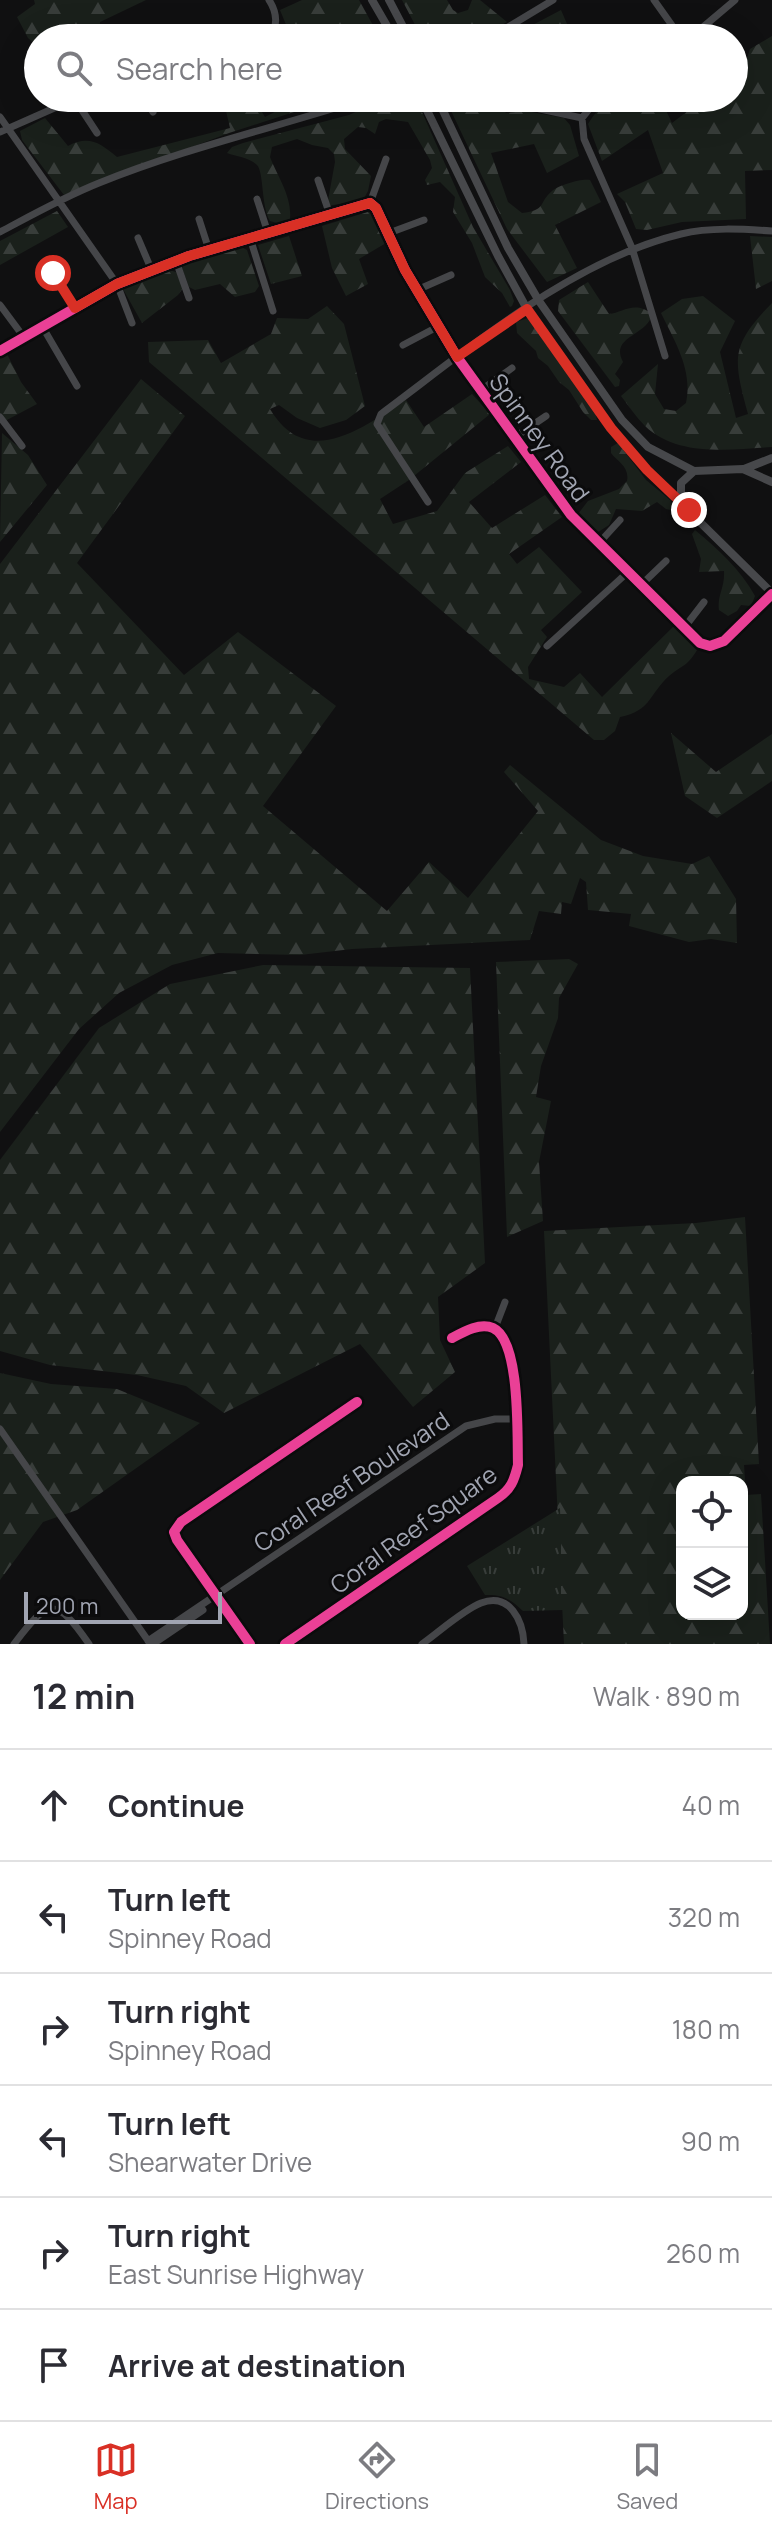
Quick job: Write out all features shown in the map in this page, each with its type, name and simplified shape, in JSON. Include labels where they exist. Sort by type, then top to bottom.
[{"type":"main road","points":[[372,0],[386,24]]},
{"type":"main road","points":[[389,0],[402,24]]},
{"type":"main road","points":[[428,112],[527,309],[611,428],[647,470],[767,585],[772,594]]},
{"type":"main road","points":[[444,112],[508,248],[539,301],[622,420],[648,447],[694,471],[743,469],[772,458]]},
{"type":"main road","points":[[743,469],[772,482]]},
{"type":"main road","points":[[689,510],[681,493],[681,483],[694,471]]},
{"type":"street","points":[[269,0],[275,8],[276,24]]},
{"type":"street","points":[[513,24],[553,0]]},
{"type":"street","points":[[654,0],[671,24]]},
{"type":"street","points":[[707,24],[735,0]]},
{"type":"street","points":[[4,129],[43,112]]},
{"type":"street","points":[[84,112],[97,133]]},
{"type":"street","points":[[0,232],[57,202],[168,158],[321,112]]},
{"type":"street","points":[[554,112],[582,118]]},
{"type":"street","points":[[587,112],[582,118],[584,139],[632,248],[665,356]]},
{"type":"street","points":[[0,117],[4,129],[117,284],[132,323]]},
{"type":"street","points":[[0,351],[117,284],[209,250],[370,203],[386,159]]},
{"type":"street","points":[[318,180],[330,215]]},
{"type":"street","points":[[257,199],[268,233]]},
{"type":"street","name":"Spinney Road","points":[[370,203],[376,208],[417,290],[457,357],[571,515],[684,628],[700,643],[715,645],[724,641],[772,594]]},
{"type":"street","points":[[199,219],[209,250]]},
{"type":"street","points":[[389,233],[424,220]]},
{"type":"street","points":[[428,502],[377,424],[381,414],[539,301],[598,264],[632,248],[684,233],[738,228],[772,231]]},
{"type":"street","points":[[138,238],[152,271]]},
{"type":"street","points":[[250,238],[273,311]]},
{"type":"street","points":[[176,261],[189,298]]},
{"type":"street","points":[[53,273],[75,308]]},
{"type":"street","points":[[417,290],[451,275]]},
{"type":"street","points":[[0,305],[23,336]]},
{"type":"street","points":[[42,326],[77,386]]},
{"type":"street","points":[[403,345],[439,326]]},
{"type":"street","points":[[481,390],[512,368]]},
{"type":"street","points":[[515,437],[546,416]]},
{"type":"street","points":[[0,417],[22,446]]},
{"type":"street","points":[[599,543],[620,520]]},
{"type":"street","points":[[641,585],[666,561]]},
{"type":"street","points":[[547,646],[628,572]]},
{"type":"street","points":[[684,628],[704,602]]},
{"type":"street","points":[[452,1338],[469,1329],[484,1326],[495,1328],[505,1302]]},
{"type":"street","name":"Coral Reef Square","points":[[285,1644],[508,1491],[518,1465],[512,1357],[505,1340],[495,1328]]},
{"type":"street","points":[[250,1644],[174,1532],[181,1522],[357,1402]]},
{"type":"street","name":"Coral Reef Boulevard","points":[[150,1643],[466,1426],[487,1420],[516,1419]]},
{"type":"street","points":[[0,1429],[150,1643]]},
{"type":"street","points":[[422,1644],[480,1604],[491,1601],[505,1604],[516,1611],[523,1629],[524,1644]]},
{"type":"street","points":[[14,1644],[34,1617],[44,1610],[53,1609],[63,1611],[71,1618],[89,1644]]},
{"type":"green space","points":[[34,0],[146,0],[100,24],[24,24],[24,30],[17,17],[35,4]]},
{"type":"green space","points":[[302,0],[359,0],[372,24],[286,24],[280,10]]},
{"type":"green space","points":[[402,0],[447,0],[458,13],[468,10],[472,0],[480,0],[507,22],[503,24],[415,24]]},
{"type":"green space","points":[[561,10],[567,24],[534,24]]},
{"type":"green space","points":[[772,36],[772,170],[745,171],[746,219],[682,222],[647,230],[636,229],[625,202],[617,194],[663,173],[648,130],[602,161],[588,124],[597,112],[667,112],[672,123],[687,112],[748,112],[750,49]]},
{"type":"green space","points":[[226,112],[262,112],[265,117],[275,112],[294,112],[64,195],[22,140],[20,131],[45,118],[68,146],[82,141],[94,142],[117,157],[230,128]]},
{"type":"green space","points":[[356,112],[422,112],[473,227],[510,290],[514,301],[512,306],[485,277],[472,243],[453,212],[455,197],[440,182],[427,185],[425,180],[432,168],[430,160],[408,122],[386,119],[379,122],[375,134],[358,127],[344,139],[345,149],[371,176],[363,200],[327,206],[335,162],[334,154],[328,148],[297,139],[272,147],[270,157],[287,195],[290,219],[277,223],[270,221],[257,165],[227,153],[232,147],[243,143]]},
{"type":"green space","points":[[452,112],[531,112],[564,118],[570,125],[579,156],[547,173],[534,144],[491,153],[508,202],[522,213],[539,208],[548,195],[560,186],[590,180],[601,202],[555,225],[577,268],[547,282],[507,229]]},
{"type":"green space","points":[[57,211],[68,227],[0,265],[0,241]]},
{"type":"green space","points":[[371,211],[386,243],[359,259],[368,284],[346,296],[332,268],[322,226]]},
{"type":"green space","points":[[289,236],[302,276],[271,284],[258,245]]},
{"type":"green space","points":[[750,236],[772,237],[772,281],[756,289]]},
{"type":"green space","points":[[241,247],[247,250],[259,286],[255,292],[235,297],[220,284],[195,290],[189,287],[183,265]]},
{"type":"green space","points":[[169,270],[176,272],[183,288],[142,323],[123,289]]},
{"type":"green space","points":[[588,282],[609,314],[640,308],[652,314],[644,327],[621,347],[623,362],[615,374],[620,380],[619,386],[615,387],[558,311],[559,300]]},
{"type":"green space","points":[[703,296],[735,321],[720,352],[736,418],[748,414],[738,366],[742,342],[772,303],[772,447],[705,449],[673,443],[645,426],[621,396],[658,364],[655,394],[664,409],[676,411],[686,403],[685,368],[661,313],[682,299]]},
{"type":"green space","points":[[327,306],[344,324],[365,406],[346,420],[320,428],[297,418],[279,405],[270,409],[285,428],[301,438],[318,441],[335,438],[353,432],[406,400],[424,427],[472,394],[490,414],[409,480],[380,499],[393,524],[437,511],[465,473],[508,446],[521,462],[469,502],[492,528],[545,495],[562,517],[509,554],[517,564],[539,547],[582,592],[541,630],[547,637],[528,667],[529,679],[564,687],[580,673],[602,697],[676,624],[697,650],[687,663],[662,683],[644,706],[620,717],[615,731],[604,740],[594,740],[149,362],[148,342],[208,340],[221,363],[271,334],[277,318],[308,319]]},
{"type":"green space","points":[[528,318],[595,412],[597,420],[591,420],[583,412],[569,390],[517,333],[516,322]]},
{"type":"green space","points":[[6,352],[21,382],[37,404],[5,421],[0,414],[0,355]]},
{"type":"green space","points":[[141,379],[185,416],[77,563],[184,675],[238,632],[336,706],[263,806],[387,911],[429,862],[468,898],[538,811],[504,772],[510,765],[601,840],[643,856],[692,864],[709,856],[736,899],[737,943],[711,939],[689,942],[629,926],[631,914],[588,910],[586,882],[580,878],[571,904],[562,902],[561,914],[539,911],[530,940],[352,949],[300,955],[218,953],[172,965],[119,993],[79,1029],[0,1132],[0,564]]},
{"type":"green space","points":[[2,433],[28,455],[47,485],[0,542]]},
{"type":"green space","points":[[618,443],[646,480],[670,500],[676,511],[666,509],[657,502],[642,511],[616,509],[609,525],[595,534],[578,514],[588,501],[619,489],[627,481],[625,468],[611,453],[611,447]]},
{"type":"green space","points":[[695,530],[743,577],[755,596],[751,606],[741,605],[728,616],[719,610],[724,571],[699,572],[701,559],[692,534]]},
{"type":"green space","points":[[671,733],[716,772],[772,734],[772,781],[717,818],[685,796]]},
{"type":"green space","points":[[569,959],[578,964],[559,998],[558,1018],[541,1066],[536,1097],[551,1101],[539,1162],[543,1221],[507,1237],[496,962]]},
{"type":"green space","points":[[263,965],[470,968],[485,1263],[438,1297],[440,1340],[455,1372],[413,1407],[360,1344],[224,1413],[186,1386],[137,1375],[50,1365],[0,1351],[0,1160],[99,1028],[170,984]]},
{"type":"green space","points":[[745,1217],[759,1464],[744,1465],[745,1476],[676,1476],[676,1620],[748,1620],[748,1495],[761,1494],[770,1644],[564,1644],[544,1231],[696,1223]]},
{"type":"green space","points":[[0,1373],[51,1384],[117,1389],[200,1423],[77,1510],[43,1522],[0,1580]]},
{"type":"green space","points":[[560,1508],[563,1610],[523,1611],[506,1598],[485,1595],[467,1566]]},
{"type":"cycle path","points":[[0,351],[117,284],[189,256],[370,203],[376,208],[405,270],[457,357],[571,515],[700,643],[710,646],[724,641],[772,594]]},
{"type":"cycle path","points":[[285,1644],[498,1498],[511,1484],[518,1465],[518,1434],[516,1391],[509,1351],[502,1336],[488,1326],[472,1328],[452,1338]]},
{"type":"cycle path","points":[[250,1644],[174,1532],[181,1522],[357,1402]]},
{"type":"route","points":[[53,273],[75,308],[117,284],[189,256],[370,203],[376,208],[405,270],[457,357],[527,309],[611,428],[647,470],[689,510]]}]
